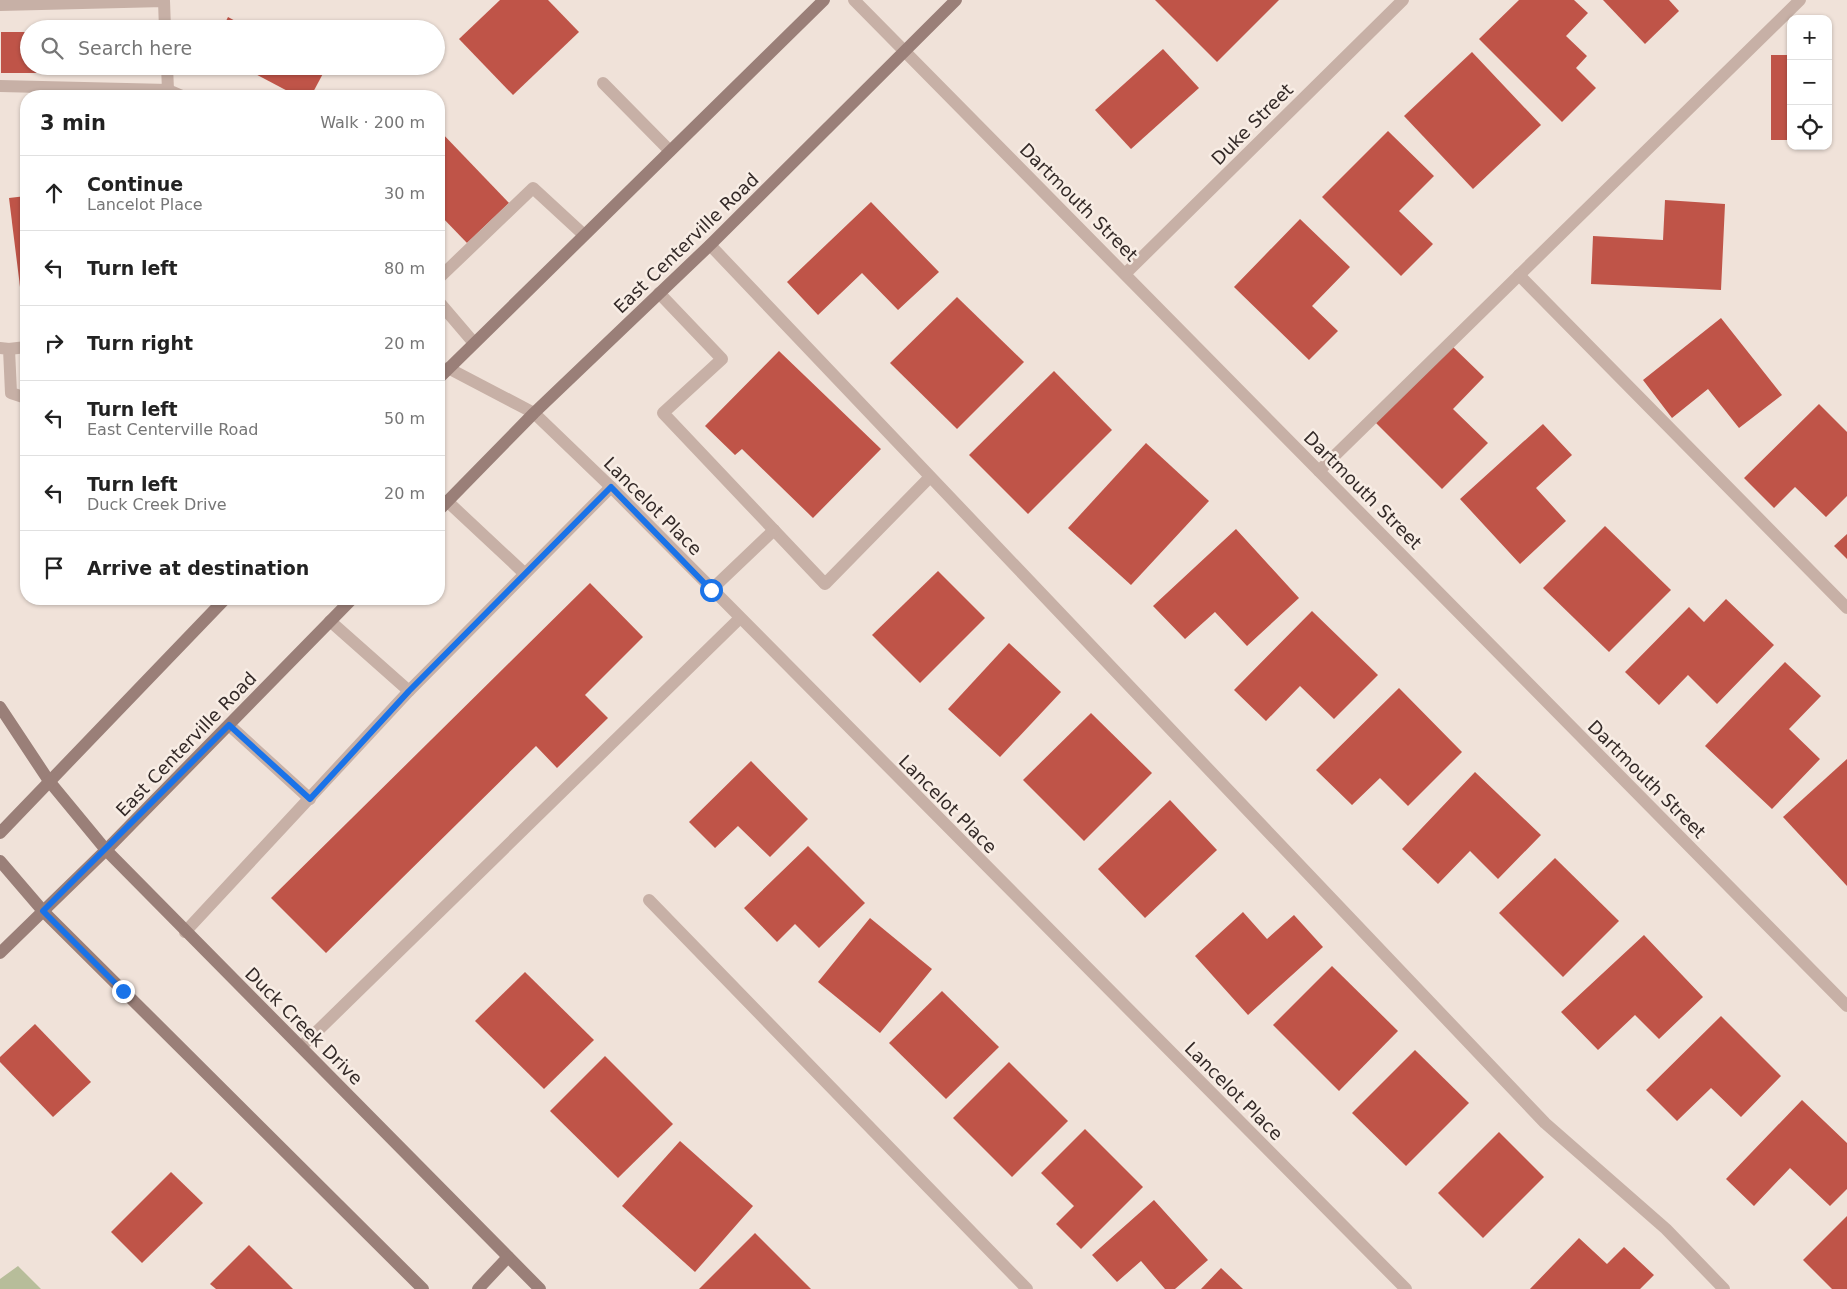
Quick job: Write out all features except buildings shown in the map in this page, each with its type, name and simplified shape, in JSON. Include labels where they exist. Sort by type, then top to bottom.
[{"type":"main road","points":[[445,371],[824,0]]},
{"type":"main road","name":"East Centerville Road","points":[[445,504],[534,413],[710,245],[956,0]]},
{"type":"main road","points":[[0,833],[219,605]]},
{"type":"main road","name":"East Centerville Road","points":[[0,953],[106,850],[346,605]]},
{"type":"main road","name":"Duck Creek Drive","points":[[0,707],[49,781],[106,850],[540,1289]]},
{"type":"main road","points":[[0,861],[43,911],[423,1289]]},
{"type":"main road","points":[[478,1289],[508,1257]]},
{"type":"street","name":"Dartmouth Street","points":[[854,0],[1847,1006]]},
{"type":"street","name":"Duke Street","points":[[1126,274],[1403,0]]},
{"type":"street","points":[[1319,471],[1800,0]]},
{"type":"street","points":[[0,5],[164,1],[165,20]]},
{"type":"street","points":[[0,86],[168,90],[167,75]]},
{"type":"street","points":[[603,83],[670,151]]},
{"type":"street","points":[[445,272],[533,188],[584,235]]},
{"type":"street","points":[[710,245],[1545,1123],[1666,1229],[1724,1289]]},
{"type":"street","points":[[1519,275],[1847,608]]},
{"type":"street","points":[[659,293],[722,359],[663,413],[825,584],[930,477]]},
{"type":"street","points":[[445,309],[474,343]]},
{"type":"street","points":[[20,347],[4,348],[12,393],[20,396]]},
{"type":"street","name":"Lancelot Place","points":[[448,368],[534,413],[611,487],[739,619],[1406,1289]]},
{"type":"street","points":[[185,932],[409,691],[611,487]]},
{"type":"street","points":[[445,508],[524,573]]},
{"type":"street","points":[[711,590],[774,530]]},
{"type":"street","points":[[301,1048],[739,619]]},
{"type":"street","points":[[330,621],[409,691]]},
{"type":"street","points":[[229,725],[310,799]]},
{"type":"street","points":[[649,900],[1027,1289]]},
{"type":"green space","points":[[18,1266],[41,1289],[0,1289],[0,1279]]},
{"type":"route","points":[[123,991],[43,911],[229,725],[310,799],[409,691],[611,487],[711,590]]}]
